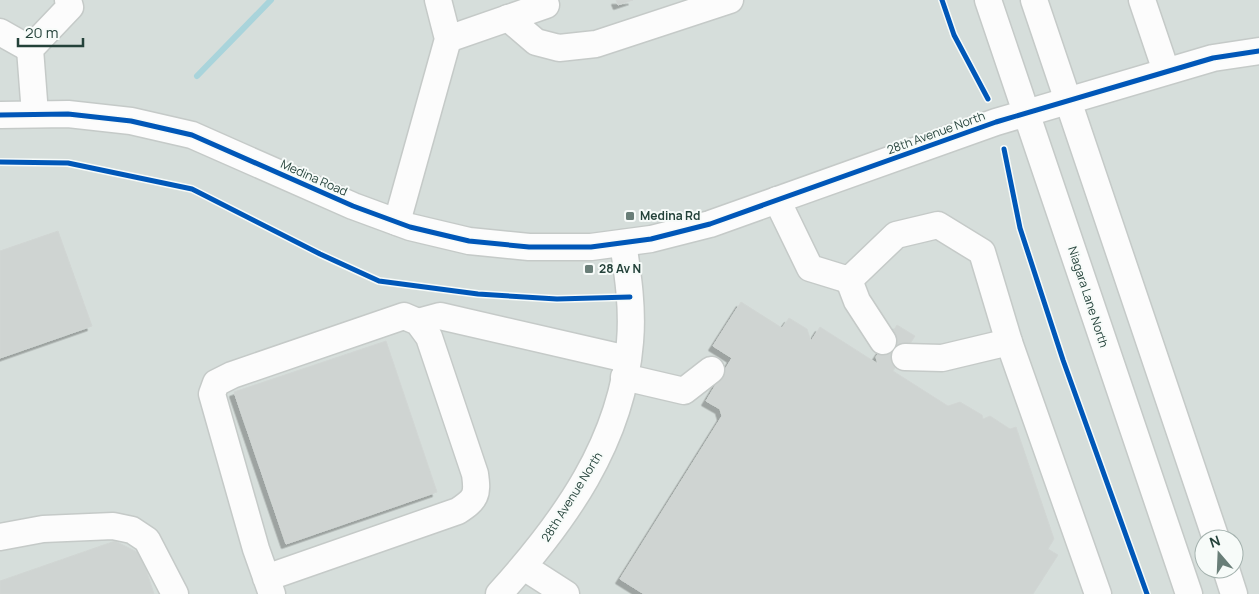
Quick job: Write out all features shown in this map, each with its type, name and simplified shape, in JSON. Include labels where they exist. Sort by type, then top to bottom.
[{"type":"street","points":[[35,114],[13,43],[70,7],[68,0]]},
{"type":"street","points":[[397,222],[448,39],[438,0]]},
{"type":"street","points":[[508,18],[536,42],[559,48],[596,44],[730,0]]},
{"type":"street","name":"Niagara Lane North","points":[[988,0],[1189,594]]},
{"type":"street","points":[[1034,0],[1213,529]]},
{"type":"street","points":[[1142,0],[1166,71]]},
{"type":"street","points":[[448,39],[546,5]]},
{"type":"street","name":"28th Avenue North","points":[[499,594],[538,551],[574,499],[603,449],[620,397],[630,342],[630,285],[623,243],[651,239],[710,224],[1068,100],[1213,58],[1259,51]]},
{"type":"street","name":"Medina Road","points":[[0,116],[68,114],[131,121],[192,135],[353,206],[397,222],[469,241],[529,248],[591,247],[623,243]]},
{"type":"street","points":[[776,200],[810,268],[849,280],[858,301],[883,341]]},
{"type":"street","points":[[849,280],[896,235],[938,225],[982,252],[1009,342],[1098,594]]},
{"type":"street","points":[[404,316],[418,322],[429,337],[476,474],[477,489],[472,502],[458,511],[269,586],[212,394],[216,382],[404,316]]},
{"type":"street","points":[[418,322],[440,316],[626,368],[684,391],[710,370]]},
{"type":"street","points":[[905,357],[942,358],[1009,342]]},
{"type":"street","points":[[0,537],[43,529],[113,526],[132,530],[147,540],[175,594]]},
{"type":"street","points":[[524,567],[566,594]]},
{"type":"street","points":[[1229,579],[1234,594]]},
{"type":"shaded area","points":[[0,0],[1259,0],[1259,594],[0,594]]},
{"type":"building","points":[[616,0],[633,0],[618,5]]},
{"type":"building","points":[[58,231],[92,326],[0,358],[0,251]]},
{"type":"building","points":[[741,302],[782,328],[789,318],[807,329],[811,341],[820,327],[878,364],[876,357],[897,325],[915,336],[893,371],[948,406],[960,402],[982,415],[983,419],[990,416],[1010,429],[1016,427],[1054,539],[1048,549],[1058,555],[1033,594],[644,594],[620,579],[722,416],[720,409],[706,401],[732,358],[713,346]]},
{"type":"building","points":[[386,341],[437,492],[286,544],[234,392]]},
{"type":"building","points":[[115,541],[141,554],[154,594],[0,594],[0,581]]},
{"type":"waterway","points":[[197,76],[271,0]]},
{"type":"cycle path","points":[[942,0],[954,35],[988,99]]},
{"type":"cycle path","points":[[0,115],[68,114],[131,121],[192,135],[353,206],[410,227],[469,241],[529,247],[591,247],[651,239],[710,224],[996,122],[1213,58],[1259,51]]},
{"type":"cycle path","points":[[1004,149],[1020,228],[1063,360],[1147,594]]},
{"type":"cycle path","points":[[0,162],[68,163],[192,189],[320,254],[379,281],[478,294],[557,299],[630,297]]},
{"type":"place","name":"Medina Rd","points":[[630,216]]},
{"type":"place","name":"28 Av N","points":[[589,269]]}]
